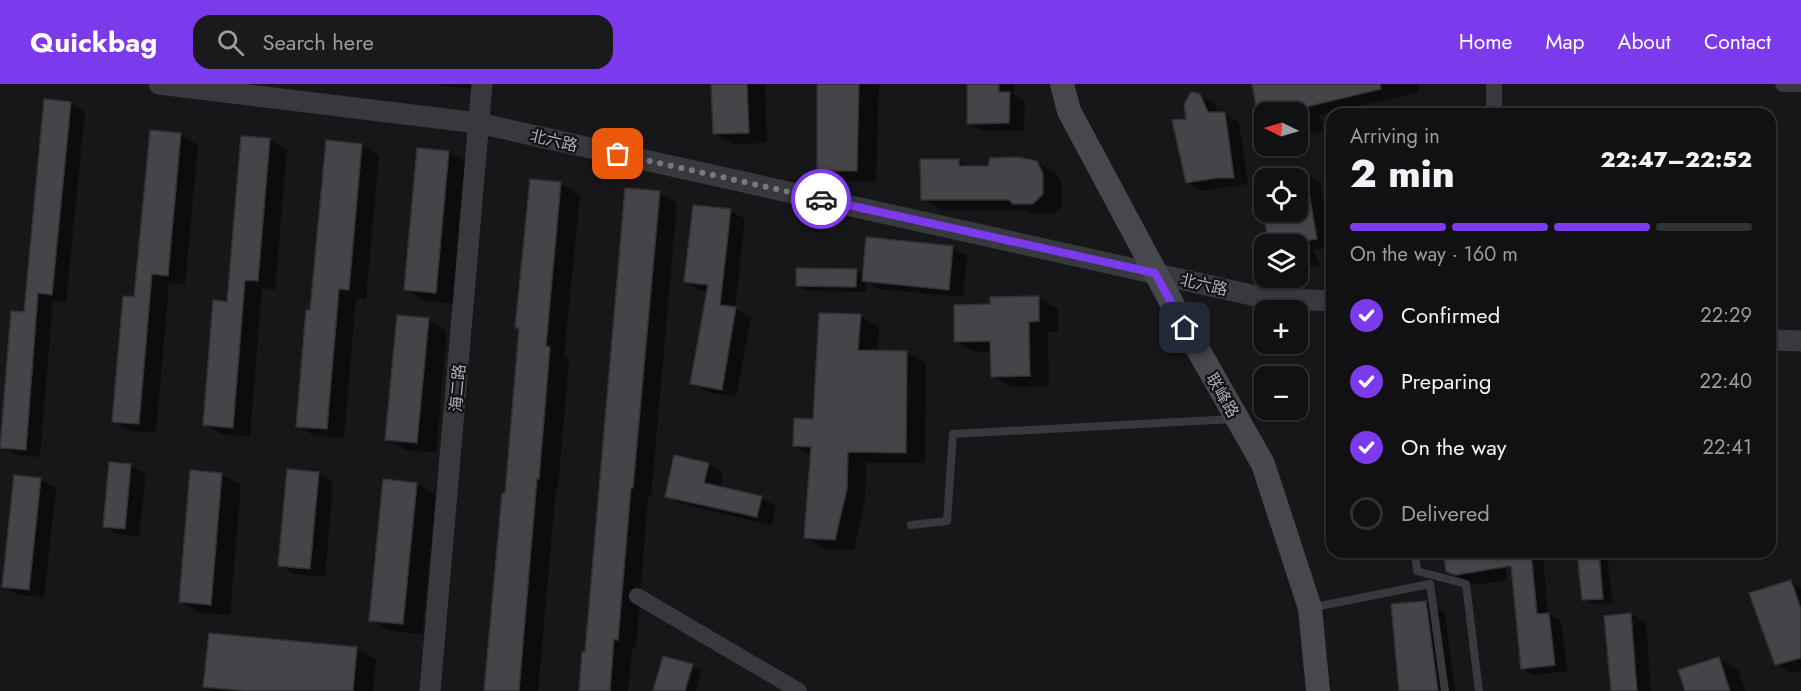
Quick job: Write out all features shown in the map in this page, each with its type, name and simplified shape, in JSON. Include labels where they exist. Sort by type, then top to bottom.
[{"type":"main road","name":"联峰路","points":[[1062,84],[1069,111],[1155,273],[1263,464],[1310,608],[1318,691]]},
{"type":"street","name":"北六路","points":[[159,84],[478,123],[1265,298],[1326,301]]},
{"type":"street","name":"海二路","points":[[430,691],[482,84]]},
{"type":"street","points":[[1494,84],[1494,108]]},
{"type":"street","points":[[1783,84],[1801,84]]},
{"type":"street","points":[[1776,340],[1801,341]]},
{"type":"street","points":[[637,596],[799,691]]},
{"type":"lane","points":[[911,525],[947,521],[953,434],[1237,419]]},
{"type":"lane","points":[[1416,558],[1417,571],[1466,584],[1479,691]]},
{"type":"lane","points":[[1310,608],[1430,584],[1445,691]]},
{"type":"building","points":[[711,84],[747,84],[749,133],[713,134]]},
{"type":"building","points":[[817,84],[859,84],[857,171],[817,171]]},
{"type":"building","points":[[967,84],[999,84],[999,92],[1010,92],[1009,123],[967,124]]},
{"type":"building","points":[[1252,84],[1380,84],[1381,89],[1308,107],[1308,102],[1255,102]]},
{"type":"building","points":[[1191,92],[1200,94],[1208,112],[1225,112],[1234,178],[1186,183],[1172,120],[1186,119],[1184,104]]},
{"type":"building","points":[[44,99],[71,102],[52,295],[38,293],[26,450],[0,448],[11,311],[24,312]]},
{"type":"building","points":[[150,130],[181,133],[168,276],[152,274],[139,424],[112,422],[123,296],[134,297]]},
{"type":"building","points":[[241,136],[270,138],[258,281],[245,280],[233,428],[203,425],[213,300],[227,302]]},
{"type":"building","points":[[326,140],[362,144],[349,290],[339,289],[327,429],[296,427],[306,310],[310,310]]},
{"type":"building","points":[[417,148],[449,151],[436,293],[404,290]]},
{"type":"building","points":[[1017,157],[1037,161],[1043,174],[1043,194],[1033,204],[1013,204],[1009,200],[921,200],[920,159],[959,159],[959,166],[988,166],[990,158]]},
{"type":"building","points":[[530,179],[561,182],[546,346],[550,347],[539,479],[537,479],[519,691],[484,691],[502,493],[505,493],[519,328],[515,328]]},
{"type":"building","points":[[1308,187],[1317,239],[1308,241],[1308,234],[1267,234],[1265,222],[1308,222]]},
{"type":"building","points":[[625,188],[660,191],[633,488],[631,488],[618,640],[614,639],[610,691],[579,691],[582,652],[585,652]]},
{"type":"building","points":[[693,205],[731,209],[720,305],[736,307],[722,390],[690,384],[708,285],[684,282]]},
{"type":"building","points":[[866,237],[953,246],[949,290],[862,281]]},
{"type":"building","points":[[796,268],[857,269],[856,287],[796,286]]},
{"type":"building","points":[[1039,296],[1039,321],[1029,322],[1030,376],[991,377],[990,341],[954,342],[954,305],[990,304],[990,297]]},
{"type":"building","points":[[819,313],[861,314],[858,350],[907,351],[906,453],[848,452],[847,489],[835,540],[804,538],[811,447],[793,446],[794,418],[813,419]]},
{"type":"building","points":[[397,315],[429,318],[417,443],[385,440]]},
{"type":"building","points":[[674,455],[709,463],[704,483],[762,496],[757,517],[665,497]]},
{"type":"building","points":[[109,462],[131,464],[125,529],[103,527]]},
{"type":"building","points":[[287,469],[319,472],[310,569],[278,566]]},
{"type":"building","points":[[190,470],[222,473],[211,605],[179,602]]},
{"type":"building","points":[[14,475],[41,478],[29,590],[2,587]]},
{"type":"building","points":[[383,479],[417,483],[403,624],[369,621]]},
{"type":"building","points":[[1444,558],[1532,558],[1537,614],[1549,613],[1555,665],[1521,669],[1511,566],[1456,575],[1446,572]]},
{"type":"building","points":[[1578,558],[1600,558],[1603,599],[1582,600]]},
{"type":"building","points":[[1791,580],[1801,609],[1801,658],[1775,665],[1749,593]]},
{"type":"building","points":[[1426,601],[1438,691],[1399,691],[1391,604]]},
{"type":"building","points":[[1631,613],[1637,691],[1611,691],[1604,616]]},
{"type":"building","points":[[209,633],[357,647],[353,691],[246,691],[203,687]]},
{"type":"building","points":[[663,656],[693,664],[685,691],[653,691]]},
{"type":"building","points":[[1719,657],[1730,691],[1685,691],[1678,670]]},
{"type":"way so far","points":[[618,154],[821,199]]},
{"type":"route","points":[[821,199],[1155,273],[1185,328]]}]
